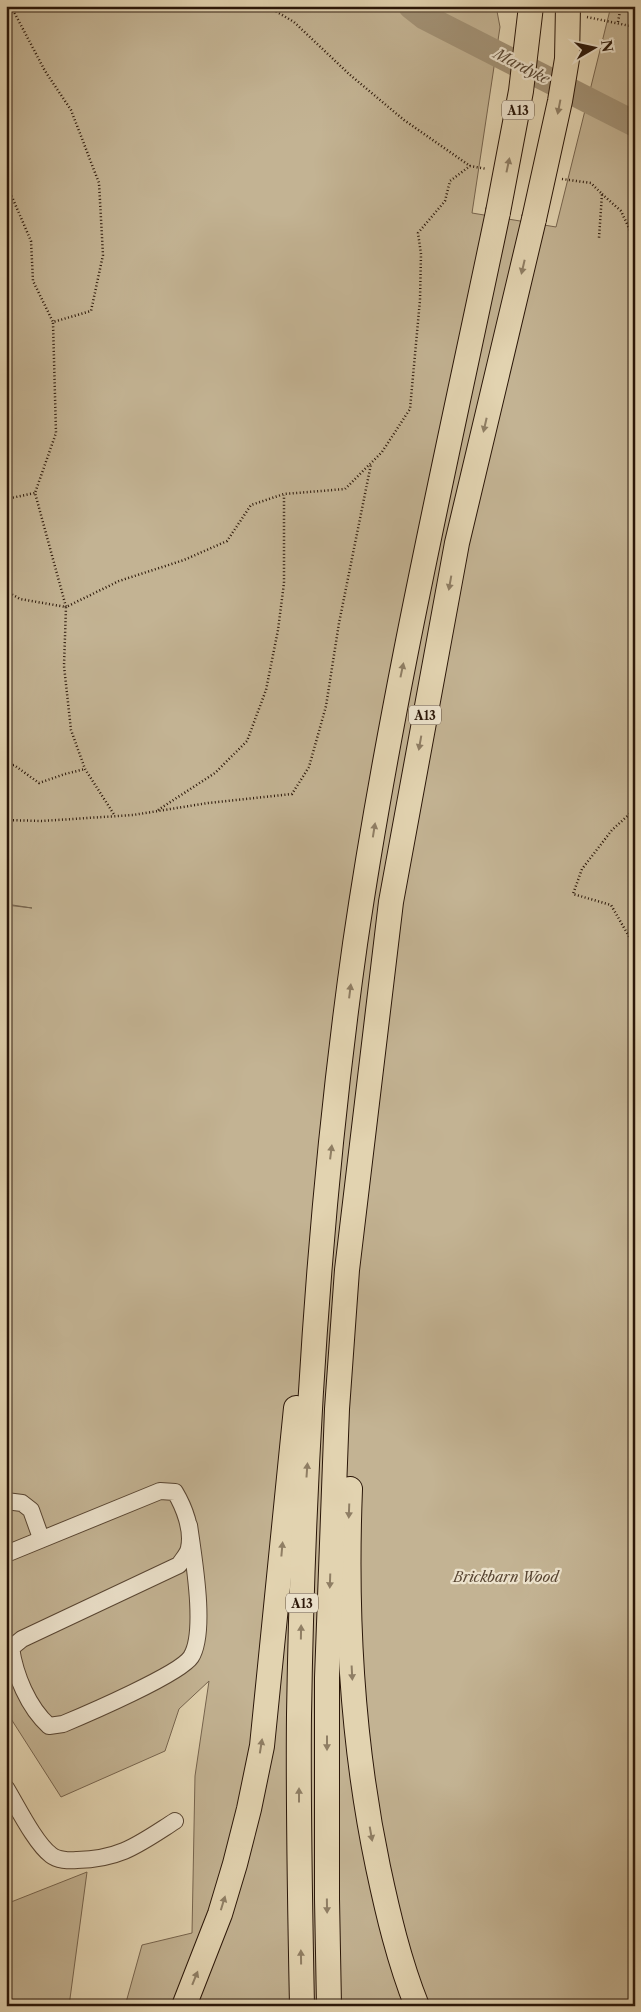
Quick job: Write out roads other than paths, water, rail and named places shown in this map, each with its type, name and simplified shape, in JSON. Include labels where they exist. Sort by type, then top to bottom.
[{"type":"highway","name":"A13","points":[[302,2006],[299,1719],[303,1537],[325,1201],[355,944],[398,687],[522,91],[531,6]]},
{"type":"highway","name":"A13","points":[[329,2006],[327,1678],[337,1409],[346,1270],[391,902],[457,543],[560,101],[567,59],[568,6]]},
{"type":"highway","points":[[567,59],[585,6]]},
{"type":"highway","name":"A13","points":[[184,2006],[220,1914],[235,1864],[262,1746],[309,1279],[325,1201]]},
{"type":"highway","name":"A13","points":[[353,1218],[361,1282],[354,1376],[348,1529],[349,1599],[355,1719],[364,1791],[384,1899],[397,1948],[416,2006]]},
{"type":"lane","points":[[6,1554],[41,1538],[160,1491],[175,1492],[184,1505],[188,1525],[199,1601],[198,1634],[191,1657],[174,1672],[63,1724],[49,1726],[39,1716],[14,1666],[11,1648],[22,1639],[179,1564],[190,1549],[188,1525]]},
{"type":"lane","points":[[6,1501],[22,1503],[31,1510],[41,1538]]},
{"type":"lane","points":[[6,1788],[38,1841],[52,1856],[68,1861],[93,1860],[123,1853],[174,1821]]},
{"type":"waterway","name":"Mardyke","points":[[411,6],[425,17],[635,124]]},
{"type":"park label","name":"Brickbarn Wood","points":[[506,1577]]}]
